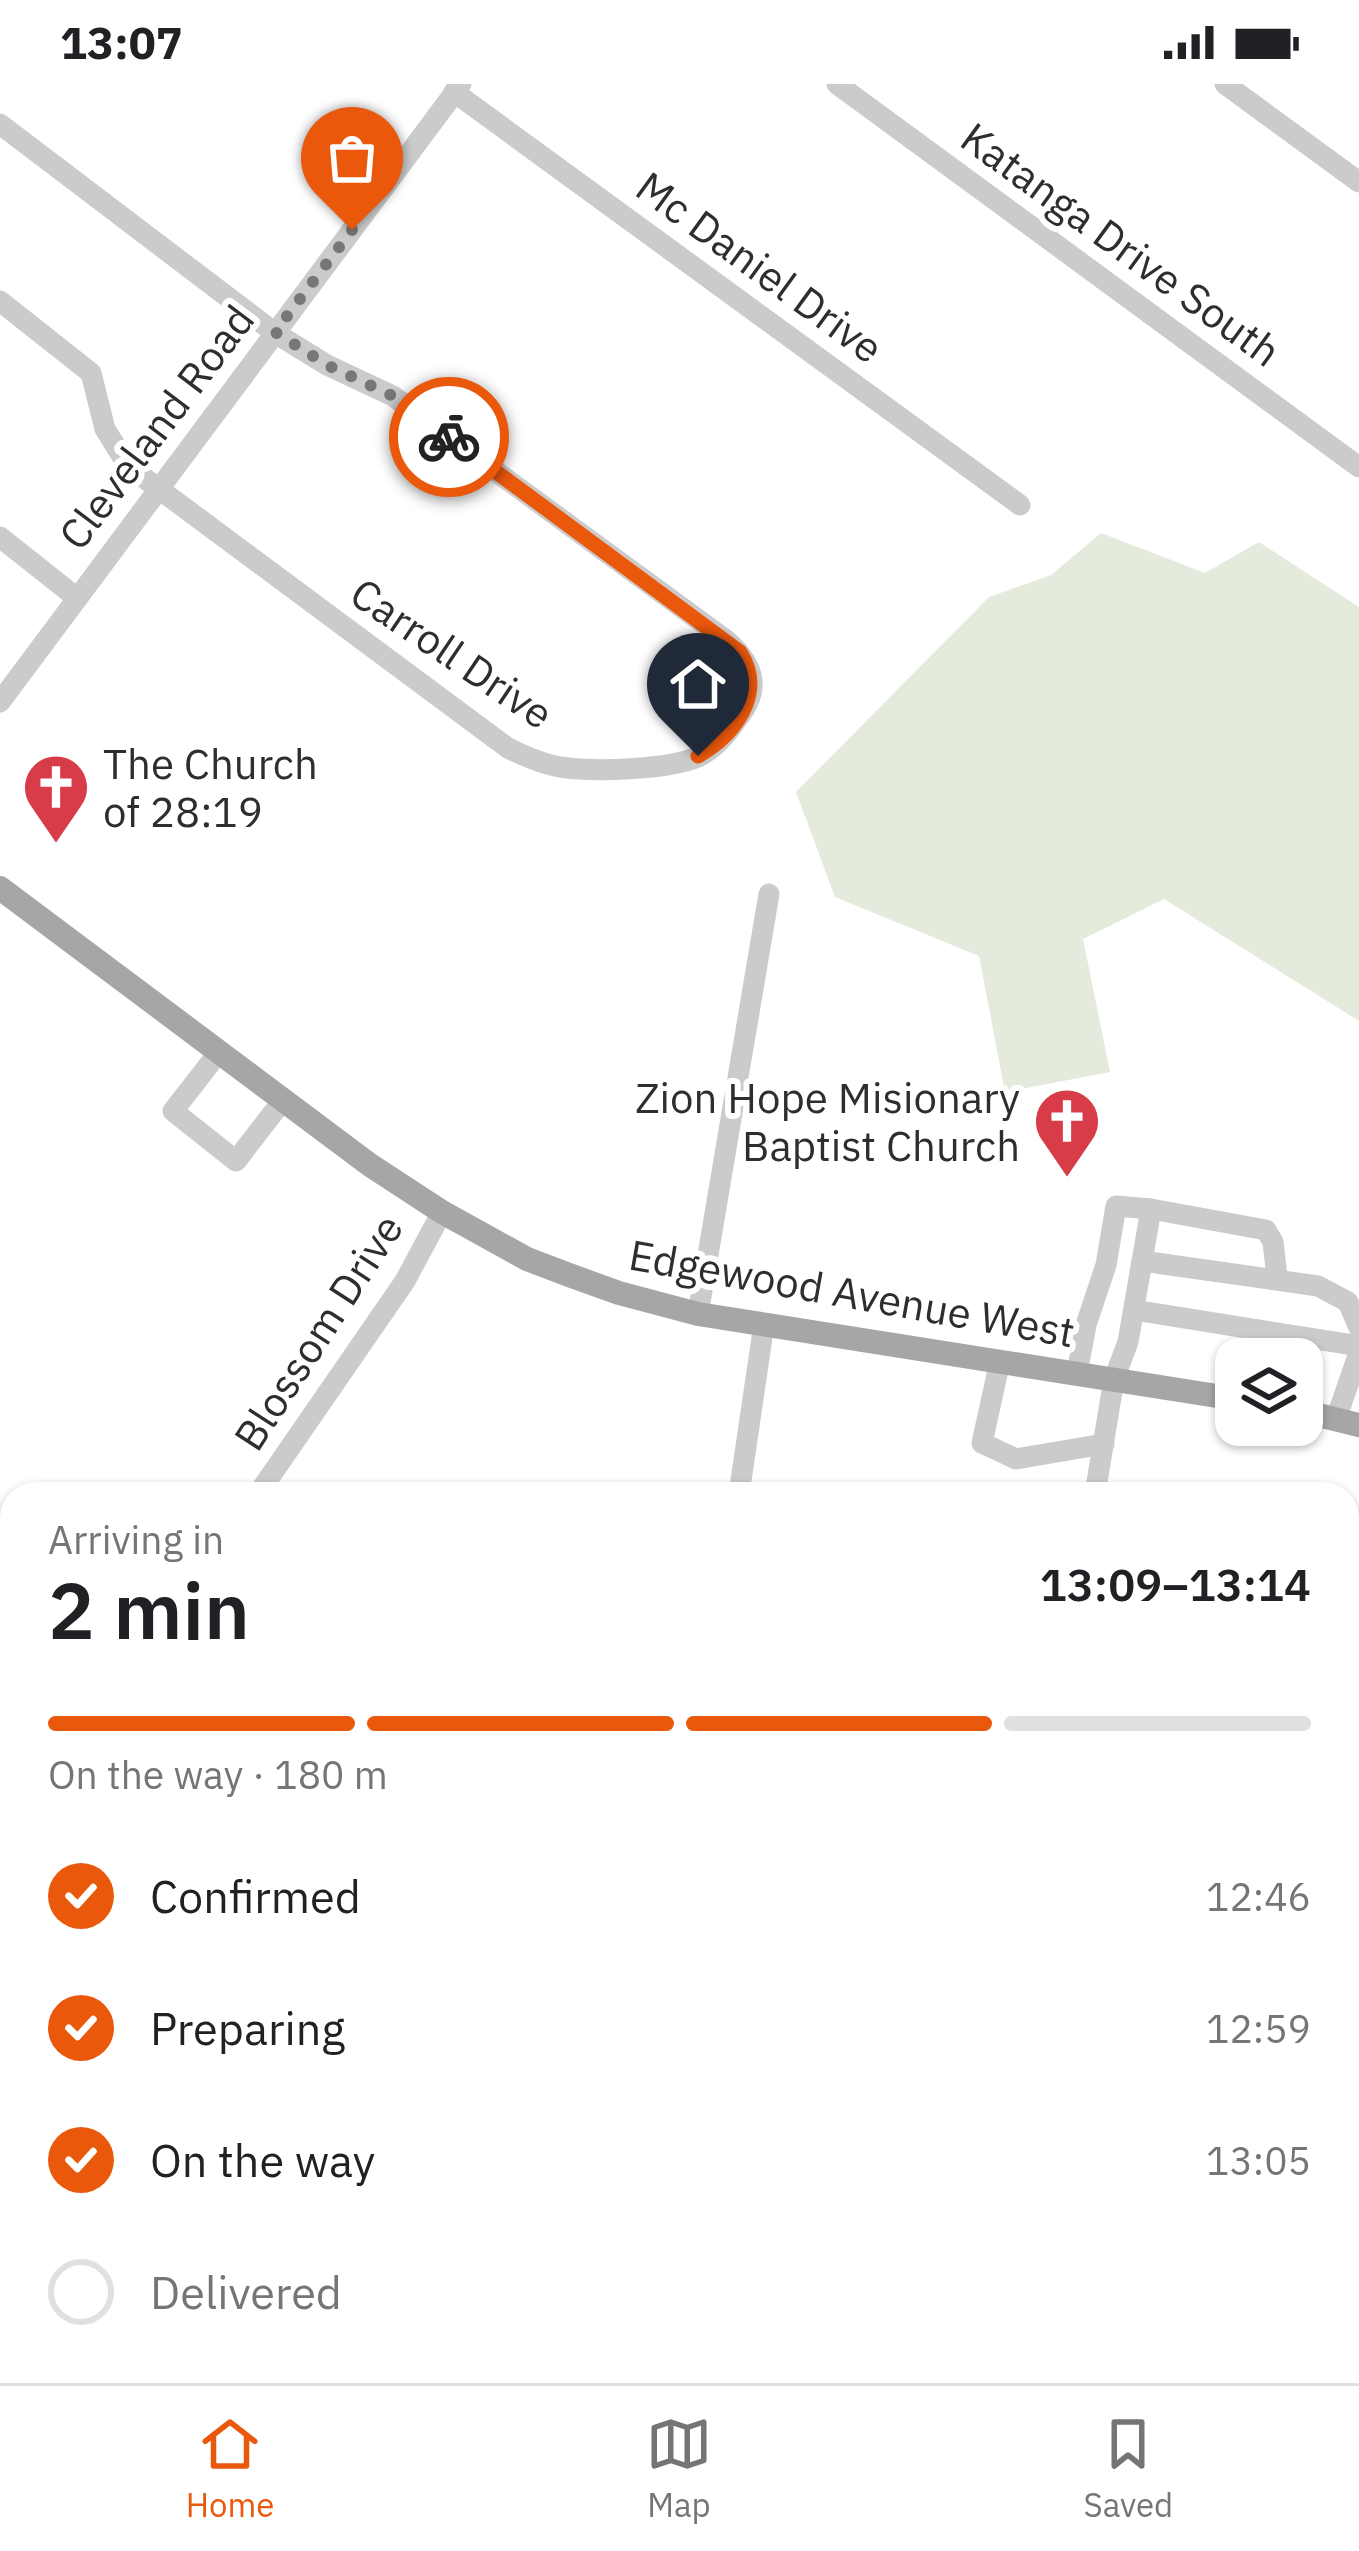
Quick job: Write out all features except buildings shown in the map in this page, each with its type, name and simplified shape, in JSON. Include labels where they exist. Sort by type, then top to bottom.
[{"type":"main road","name":"Edgewood Avenue West","points":[[0,888],[370,1165],[442,1212],[568,1276],[698,1314],[1215,1396]]},
{"type":"street","name":"Katanga Drive South","points":[[837,84],[1359,467]]},
{"type":"street","points":[[1225,84],[1359,182]]},
{"type":"street","name":"Cleveland Road","points":[[0,702],[458,88]]},
{"type":"street","name":"Mc Daniel Drive","points":[[458,88],[1020,505]]},
{"type":"street","points":[[0,124],[275,332]]},
{"type":"street","name":"Carroll Drive","points":[[0,301],[92,373],[105,429],[118,454],[159,491],[508,748],[560,767],[592,769],[678,763],[698,756],[727,734],[750,700],[753,683],[750,667],[726,640],[393,396],[327,365],[275,332]]},
{"type":"street","points":[[0,537],[77,598]]},
{"type":"street","points":[[698,1314],[770,894]]},
{"type":"street","points":[[219,1052],[173,1111],[236,1161],[284,1100]]},
{"type":"street","points":[[1076,1373],[1106,1265],[1116,1206],[1266,1230],[1273,1242],[1277,1277]]},
{"type":"street","points":[[1097,1482],[1151,1208]]},
{"type":"street","name":"Blossom Drive","points":[[266,1482],[405,1281],[442,1212]]},
{"type":"street","points":[[1142,1261],[1277,1277],[1333,1291],[1348,1302],[1359,1328]]},
{"type":"street","points":[[1134,1310],[1359,1350],[1347,1422]]},
{"type":"street","points":[[741,1482],[764,1324]]},
{"type":"street","points":[[1000,1361],[982,1443],[1016,1459],[1104,1444]]},
{"type":"shaded area","points":[[1101,533],[1205,573],[1259,542],[1359,607],[1359,1021],[1164,899],[1083,939],[1110,1072],[1005,1092],[979,956],[835,897],[796,792],[989,597],[1051,575]]},
{"type":"way so far","points":[[352,230],[275,332],[327,365],[393,396],[449,437]]},
{"type":"place","name":"The Church of 28:19","points":[[56,846]]},
{"type":"place","name":"Zion Hope Misionary Baptist Church","points":[[1067,1180]]},
{"type":"route","points":[[449,437],[740,652],[750,667],[750,700],[727,734],[698,756]]}]
